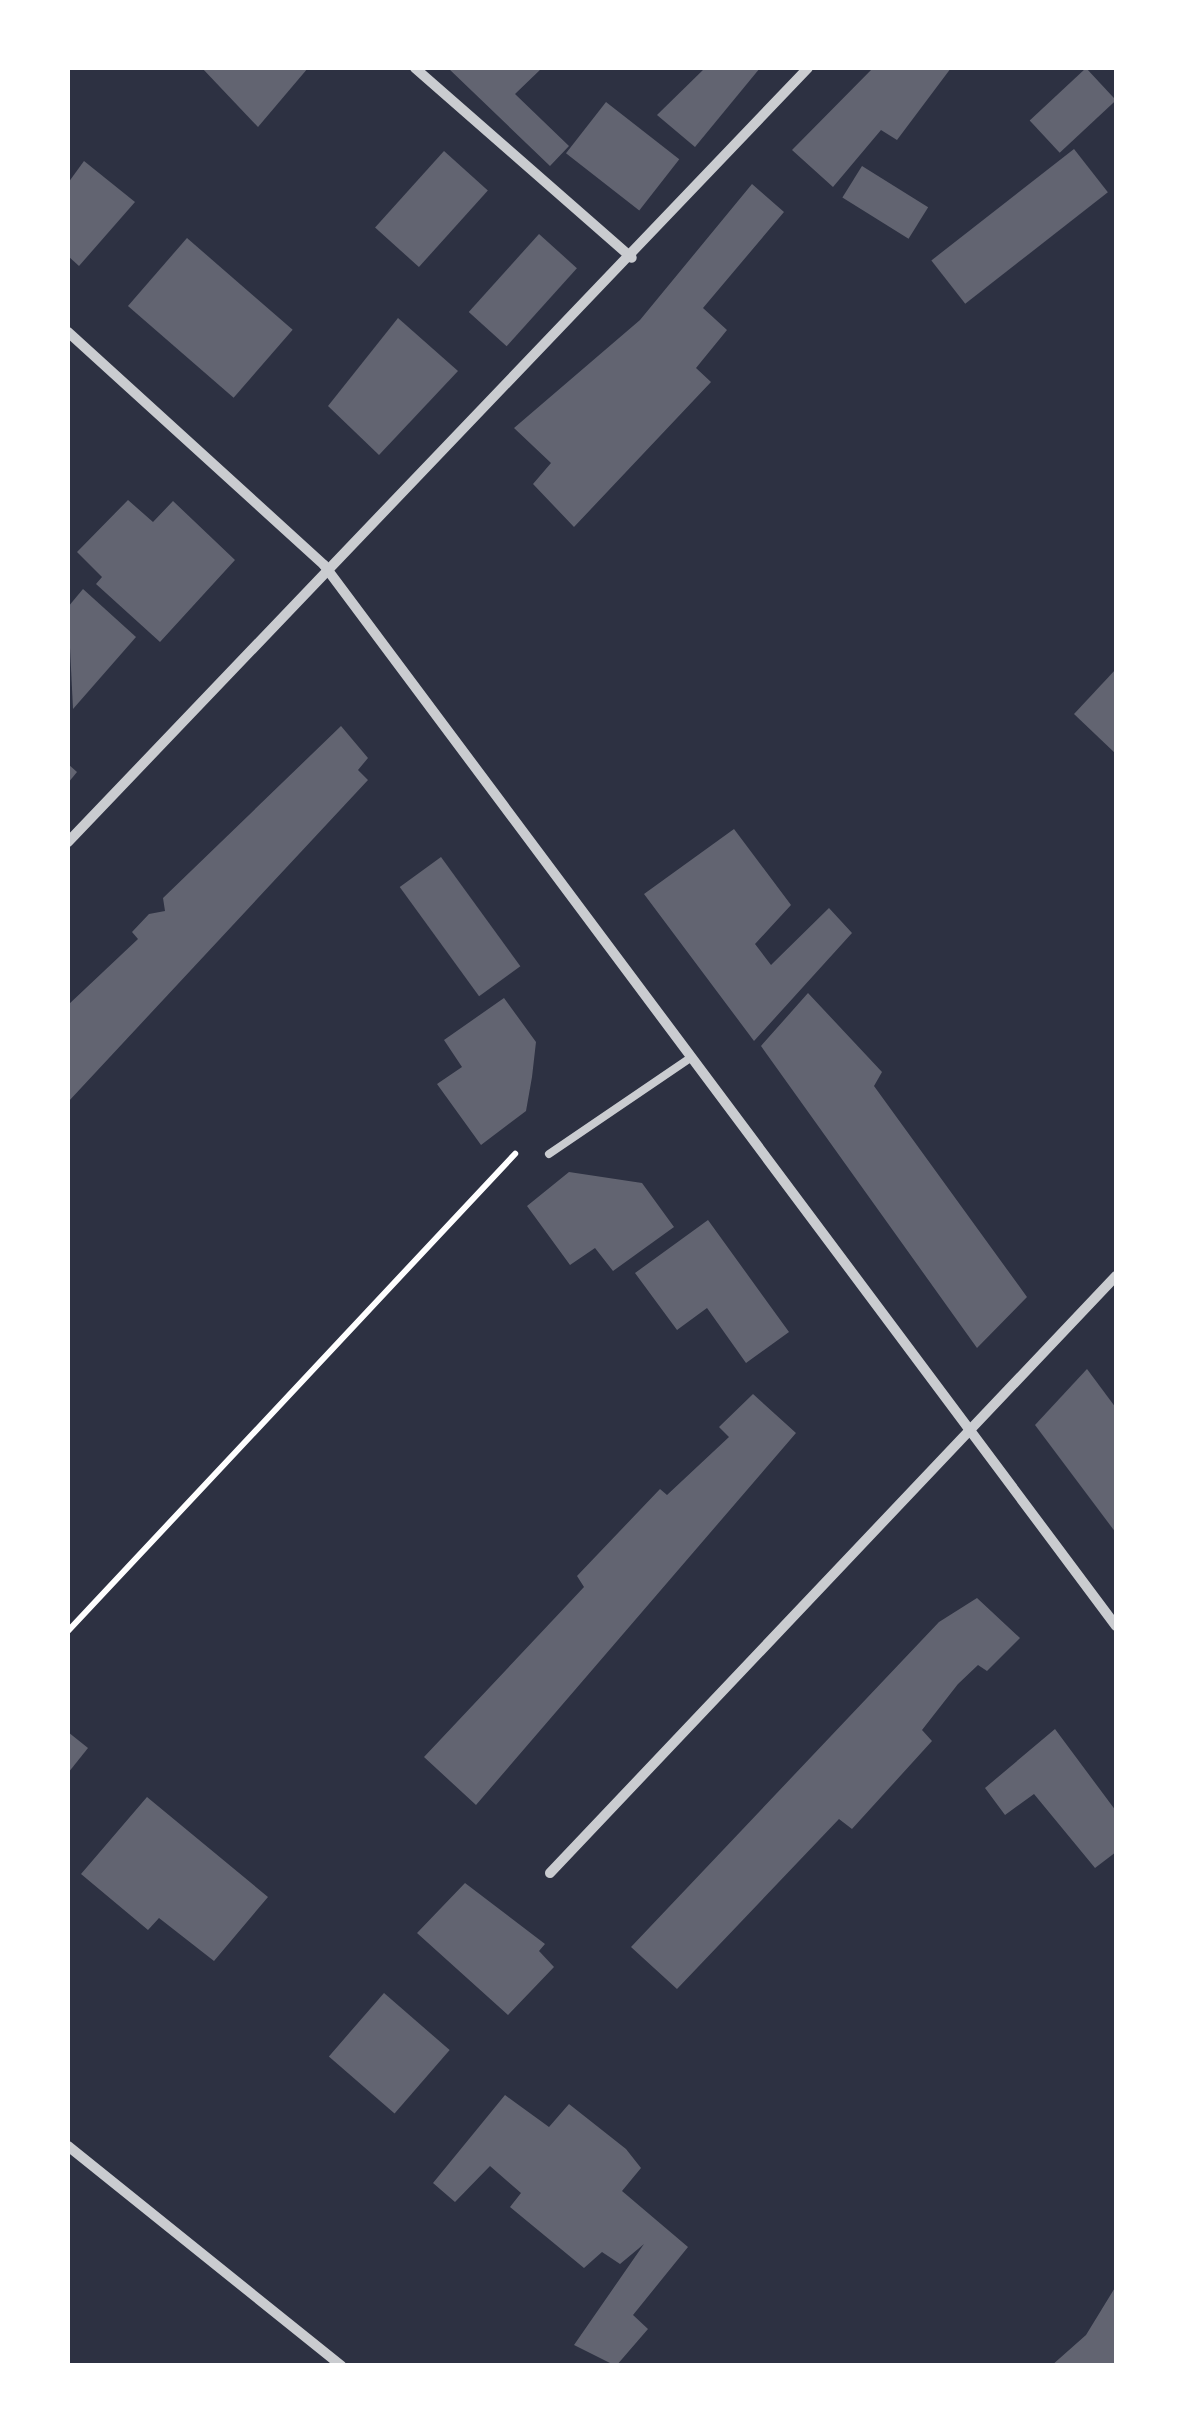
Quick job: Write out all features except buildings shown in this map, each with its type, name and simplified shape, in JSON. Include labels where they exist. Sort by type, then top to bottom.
[{"type":"street","points":[[415,68],[632,258]]},
{"type":"street","points":[[68,842],[324,565],[632,258],[808,68]]},
{"type":"street","points":[[68,332],[324,565],[1116,1626]]},
{"type":"street","points":[[550,1873],[1116,1276]]},
{"type":"street","points":[[68,2146],[342,2366]]},
{"type":"lane","points":[[549,1154],[690,1058]]},
{"type":"path","points":[[68,1631],[515,1154],[549,1154]]}]
